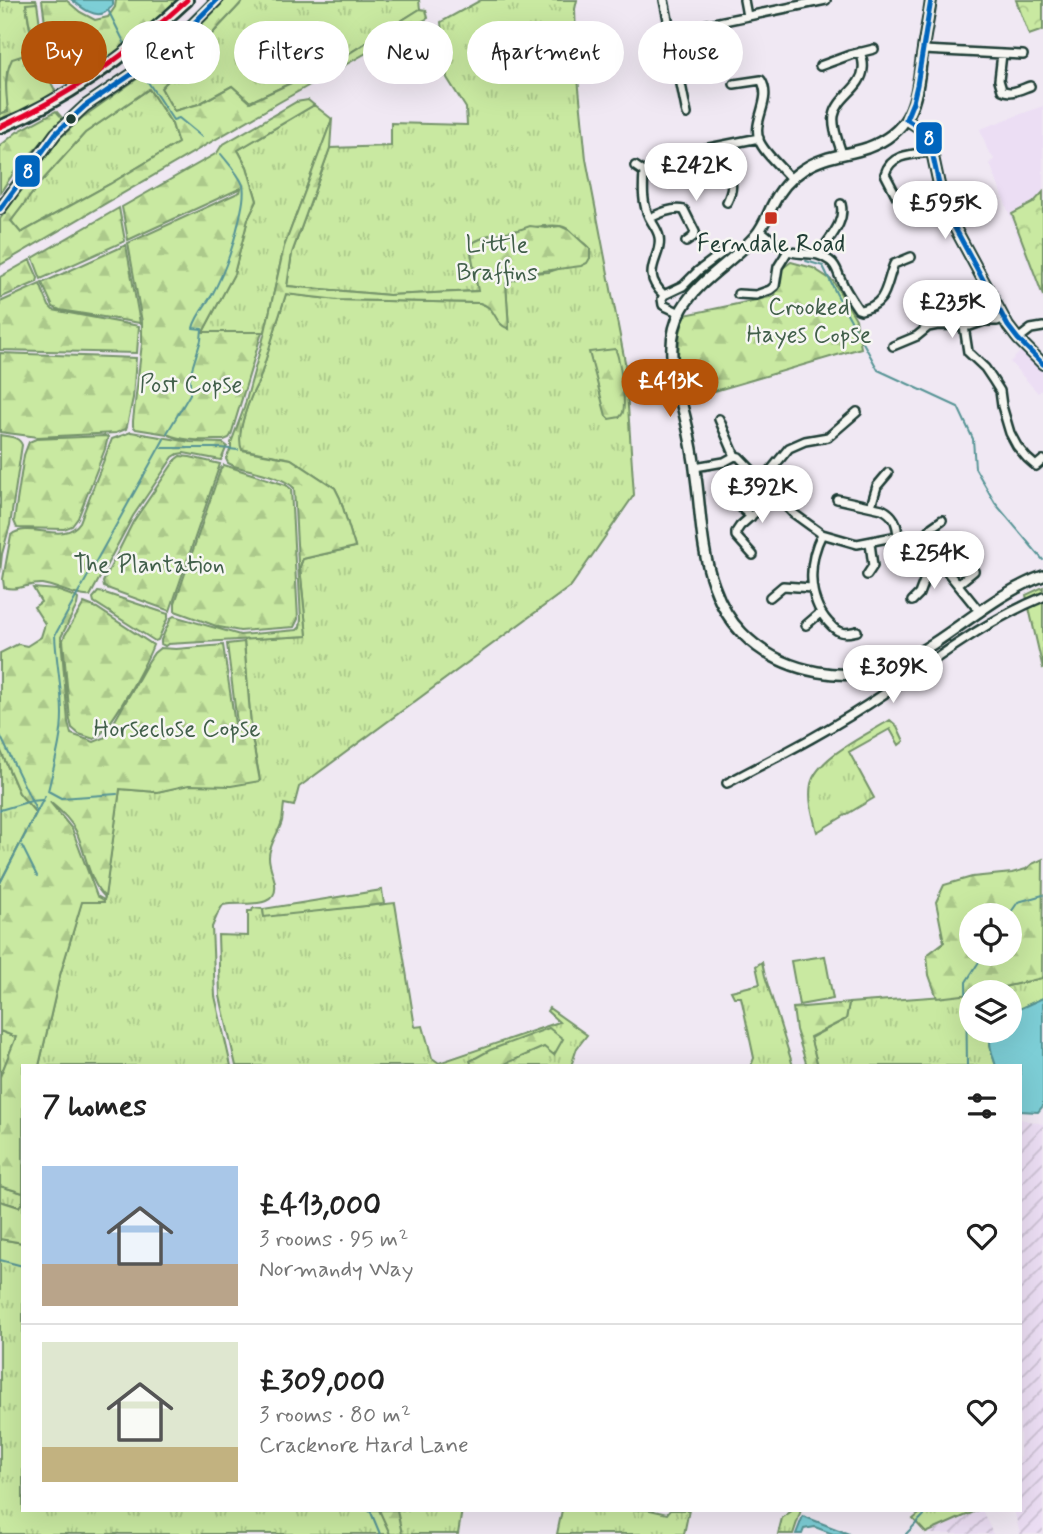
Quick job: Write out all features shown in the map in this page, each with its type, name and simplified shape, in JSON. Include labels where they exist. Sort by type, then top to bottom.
[{"type":"main road","points":[[0,127],[62,97],[116,61],[152,33],[187,0]]},
{"type":"street","points":[[0,209],[56,133],[85,106],[166,51],[217,0]]},
{"type":"street","points":[[664,0],[668,21]]},
{"type":"street","points":[[744,0],[747,16]]},
{"type":"street","points":[[781,0],[783,9]]},
{"type":"street","points":[[723,21],[826,0]]},
{"type":"street","points":[[931,0],[919,85],[913,107],[906,119],[880,142],[816,162],[791,179],[776,198],[760,230],[692,295],[680,313],[673,331],[671,356],[695,467],[703,544],[714,587],[740,632],[770,655],[796,667],[837,674],[868,673],[894,665],[915,655],[1004,595],[1043,576]]},
{"type":"street","points":[[820,66],[874,49]]},
{"type":"street","points":[[923,50],[1023,55]]},
{"type":"street","points":[[842,155],[834,117],[838,106],[861,77],[863,67],[860,52]]},
{"type":"street","points":[[1002,54],[999,80],[1002,90],[1007,93],[1030,86]]},
{"type":"street","points":[[743,82],[757,80],[763,82],[766,97],[757,124],[759,138],[764,148],[791,179]]},
{"type":"street","points":[[681,84],[688,114]]},
{"type":"street","points":[[906,119],[929,138],[943,204],[1004,318],[1018,339],[1043,364]]},
{"type":"street","points":[[684,153],[759,138]]},
{"type":"street","points":[[720,146],[732,182],[732,191],[727,202]]},
{"type":"street","points":[[897,197],[885,174],[890,164],[898,157],[932,152]]},
{"type":"street","points":[[635,166],[644,172]]},
{"type":"street","points":[[644,172],[653,166]]},
{"type":"street","points":[[644,172],[643,193],[647,211],[660,239],[653,262],[653,279],[664,295]]},
{"type":"street","points":[[819,255],[842,217],[841,204]]},
{"type":"street","points":[[650,218],[672,210],[684,210],[695,232],[687,242]]},
{"type":"street","points":[[760,230],[794,253],[809,252],[832,262],[861,310],[880,301],[894,264],[911,257]]},
{"type":"street","points":[[680,313],[663,304],[664,295],[683,286],[730,247]]},
{"type":"street","points":[[738,294],[756,295],[775,286],[778,267],[788,250]]},
{"type":"street","points":[[893,346],[917,336],[928,327],[970,326],[1004,318]]},
{"type":"street","points":[[964,326],[968,352],[985,368],[1000,391],[1005,419],[1017,446],[1036,466],[1043,460]]},
{"type":"street","points":[[1018,339],[1031,329],[1043,327]]},
{"type":"street","points":[[760,480],[789,448],[805,441],[828,437],[857,412]]},
{"type":"street","points":[[719,419],[735,456],[742,459],[774,496],[793,513],[822,534],[857,544],[898,536],[920,542],[941,563],[980,612]]},
{"type":"street","points":[[695,467],[735,456]]},
{"type":"street","points":[[871,506],[877,486],[888,472]]},
{"type":"street","points":[[729,496],[751,517]]},
{"type":"street","points":[[753,555],[736,536],[736,532],[774,496]]},
{"type":"street","points":[[837,499],[888,512],[896,522],[898,536]]},
{"type":"street","points":[[920,542],[932,527],[943,520]]},
{"type":"street","points":[[822,534],[816,546],[813,596],[820,612],[836,630],[846,633],[857,631]]},
{"type":"street","points":[[867,575],[873,566],[870,542]]},
{"type":"street","points":[[912,601],[919,594],[925,578],[941,563]]},
{"type":"street","points":[[958,584],[974,571]]},
{"type":"street","points":[[770,597],[783,586],[812,588]]},
{"type":"street","points":[[727,783],[820,735],[958,643],[1016,608],[1043,597]]},
{"type":"street","points":[[806,625],[820,612]]},
{"type":"shaded area","points":[[1043,106],[1043,301],[990,164],[994,159],[987,149],[980,129]]},
{"type":"shaded area","points":[[1021,351],[1043,370],[1043,389],[1038,393],[1010,362]]},
{"type":"shaded area","points":[[1022,1119],[1043,1124],[1043,1534],[1020,1534],[1014,1512],[1022,1512]]},
{"type":"shaded area","points":[[974,1512],[983,1512],[993,1534],[924,1534]]},
{"type":"green space","points":[[0,0],[36,0],[37,3],[26,5],[29,21],[21,21],[21,62],[7,72],[8,111],[0,114]]},
{"type":"green space","points":[[42,0],[66,0],[95,20],[108,17],[116,0],[179,0],[157,21],[121,21],[121,49],[107,60],[107,21],[45,21]]},
{"type":"green space","points":[[224,0],[244,0],[220,25],[220,21],[203,21]]},
{"type":"green space","points":[[244,0],[419,0],[420,9],[401,21],[363,21],[363,45],[349,53],[349,21],[234,21],[234,84],[289,84],[250,102],[232,86],[199,104],[174,111],[161,88],[165,84],[220,84],[220,25]]},
{"type":"green space","points":[[481,0],[577,0],[575,21],[467,21],[467,84],[579,84],[586,159],[625,362],[634,495],[571,586],[299,787],[294,806],[284,804],[282,821],[269,852],[275,892],[271,898],[257,903],[223,905],[212,927],[215,996],[231,1064],[39,1064],[60,975],[82,901],[104,901],[120,789],[157,792],[259,774],[252,738],[244,639],[307,636],[300,567],[303,559],[355,547],[335,488],[291,459],[241,449],[240,434],[244,415],[259,381],[286,294],[338,300],[480,303],[489,307],[509,328],[506,283],[528,273],[549,272],[590,258],[589,248],[568,229],[557,226],[534,227],[474,242],[473,271],[479,291],[389,295],[287,286],[292,253],[330,148],[391,146],[391,123],[467,125],[466,108],[451,84],[453,84],[453,21],[443,21]]},
{"type":"green space","points":[[1016,0],[1043,0],[1043,30],[1029,35]]},
{"type":"green space","points":[[37,3],[39,21],[29,21],[26,4]]},
{"type":"green space","points":[[420,9],[426,10],[428,18],[423,21],[401,21]]},
{"type":"green space","points":[[363,45],[363,55],[349,63],[349,53]]},
{"type":"green space","points":[[21,56],[21,84],[52,84],[56,92],[0,122],[0,114],[8,111],[7,78],[12,59]]},
{"type":"green space","points":[[130,84],[165,84],[161,88],[174,111],[199,104],[232,86],[250,102],[289,84],[312,84],[0,265],[0,219],[37,166],[59,139],[83,117]],"holes":[[[149,89],[172,124],[178,143],[21,233],[11,221],[41,182],[85,133]]]},
{"type":"green space","points":[[149,89],[172,124],[178,143],[21,233],[11,221],[41,182],[85,133]]},
{"type":"green space","name":"Post Copse","points":[[308,100],[314,105],[238,150],[247,167],[257,201],[248,219],[234,274],[203,332],[262,332],[231,435],[224,440],[195,440],[136,429],[133,421],[142,322],[128,243],[240,192],[241,188],[128,240],[122,207],[217,153],[222,145],[296,102]]},
{"type":"green space","points":[[314,105],[332,119],[284,247],[265,332],[203,332],[234,274],[248,219],[257,201],[247,167],[238,150]]},
{"type":"green space","points":[[56,111],[64,120],[17,168],[0,193],[0,146],[17,132]]},
{"type":"green space","name":"Little Braffins","points":[[332,119],[330,148],[292,253],[287,286],[389,295],[478,291],[471,252],[474,242],[489,235],[530,226],[560,226],[569,230],[590,249],[590,258],[581,266],[528,273],[506,283],[509,329],[500,323],[490,308],[480,303],[338,300],[286,294],[259,381],[244,415],[240,443],[242,450],[291,459],[335,488],[355,547],[302,559],[300,567],[307,636],[165,646],[161,644],[161,640],[174,616],[240,635],[297,630],[300,627],[294,488],[275,477],[234,466],[226,459],[244,408],[265,332],[284,247]]},
{"type":"green space","points":[[1043,192],[1043,296],[1012,214],[1033,203]]},
{"type":"green space","points":[[119,208],[125,241],[41,279],[33,258]]},
{"type":"green space","points":[[126,245],[140,323],[53,307],[42,283]]},
{"type":"green space","points":[[30,260],[38,278],[37,282],[0,298],[0,277]]},
{"type":"green space","name":"Crooked Hayes Copse","points":[[791,262],[813,268],[833,281],[856,319],[861,348],[684,400],[677,367],[680,333],[685,315],[775,296],[780,270]]},
{"type":"green space","points":[[40,284],[53,310],[139,326],[137,353],[0,350],[0,302]]},
{"type":"green space","points":[[615,349],[621,370],[624,407],[620,417],[609,419],[589,352]]},
{"type":"green space","points":[[0,353],[136,358],[133,398],[126,429],[116,433],[38,437],[0,432]]},
{"type":"green space","points":[[131,432],[190,442],[223,443],[227,446],[221,460],[184,453],[173,457],[133,516],[90,596],[42,584],[13,589],[4,587],[11,535],[27,530],[56,533],[73,529],[80,522],[112,439]]},
{"type":"green space","points":[[0,435],[16,438],[22,445],[0,573]]},
{"type":"green space","points":[[108,437],[105,449],[78,518],[72,526],[64,529],[17,528],[14,521],[24,455],[29,442],[36,439]]},
{"type":"green space","name":"The Plantation","points":[[180,456],[220,464],[170,611],[104,587],[103,582],[133,522]]},
{"type":"green space","points":[[224,465],[291,489],[298,619],[294,627],[240,631],[219,627],[175,611],[175,603]]},
{"type":"green space","points":[[1043,587],[1043,669],[1026,595]]},
{"type":"green space","name":"Horseclose Copse","points":[[33,588],[56,590],[78,599],[61,637],[68,722],[71,734],[94,742],[108,733],[148,662],[160,648],[223,645],[238,731],[227,644],[244,642],[252,738],[260,781],[231,786],[189,785],[157,792],[120,789],[105,897],[91,875],[74,827],[50,802],[72,829],[97,896],[104,902],[82,902],[60,975],[39,1064],[21,1064],[21,1192],[0,1186],[0,1077],[16,1037],[0,1031],[0,883],[36,813],[19,793],[0,749],[0,653],[18,644],[27,646],[41,637],[45,624],[34,607],[41,602]]},
{"type":"green space","points":[[98,592],[168,614],[158,640],[155,641],[94,602],[93,598]]},
{"type":"green space","points":[[84,603],[97,608],[153,645],[118,711],[94,739],[79,734],[72,728],[63,640]]},
{"type":"green space","points":[[890,720],[897,726],[904,741],[899,745],[890,729],[849,752],[874,798],[817,832],[810,796],[815,774],[844,747]]},
{"type":"green space","points":[[0,749],[19,793],[36,813],[0,883]]},
{"type":"green space","points":[[1043,859],[1042,978],[1022,983],[1022,980],[959,980],[959,995],[937,998],[929,975],[927,955],[944,942],[936,902],[944,885],[972,877],[1026,869]]},
{"type":"green space","points":[[382,890],[384,904],[264,917],[263,909]]},
{"type":"green space","points":[[395,903],[415,1027],[423,1026],[432,1058],[439,1063],[559,1022],[547,1011],[549,1008],[587,1035],[577,1048],[572,1064],[236,1064],[220,996],[218,935],[248,936],[248,911],[253,908],[263,909],[264,916]]},
{"type":"green space","points":[[825,956],[833,999],[799,1005],[791,961]]},
{"type":"green space","points":[[762,962],[792,1064],[752,1064],[754,1058],[741,997],[734,997],[731,991],[760,984],[756,966]]},
{"type":"green space","points":[[1043,976],[1043,998],[1022,1008],[1022,983]]},
{"type":"green space","points":[[959,995],[959,1043],[990,1043],[995,1064],[817,1064],[810,1038],[846,1019],[849,1003]]},
{"type":"green space","points":[[849,1003],[846,1019],[810,1037],[817,1064],[806,1064],[796,1030],[793,1008]]},
{"type":"green space","points":[[549,1028],[563,1039],[554,1055],[544,1047],[505,1064],[471,1064],[470,1061],[490,1050]]},
{"type":"green space","points":[[0,1031],[16,1037],[0,1077]]},
{"type":"green space","points":[[0,1186],[21,1192],[20,1207],[0,1201]]},
{"type":"green space","points":[[0,1201],[19,1207],[21,1204],[21,1243],[0,1239]]},
{"type":"green space","points":[[0,1239],[21,1243],[21,1512],[462,1512],[458,1534],[0,1534]]},
{"type":"green space","points":[[380,1512],[397,1512],[402,1534],[390,1534]]},
{"type":"green space","points":[[562,1512],[689,1512],[684,1534],[557,1534]]},
{"type":"green space","points":[[790,1512],[800,1512],[793,1534],[778,1534],[782,1518]]},
{"type":"green space","points":[[922,1512],[973,1512],[926,1533],[913,1519]]},
{"type":"water","points":[[72,0],[113,0],[113,5],[105,13],[95,14]]},
{"type":"water","points":[[1043,998],[1043,1106],[1038,1112],[1022,1111],[1022,1064],[995,1064],[990,1044],[1022,1043],[1022,1008]]},
{"type":"water","points":[[803,1516],[849,1534],[833,1534],[815,1527],[796,1534]]},
{"type":"waterway","points":[[108,10],[121,36]]},
{"type":"waterway","points":[[149,84],[173,120],[179,118],[202,137]]},
{"type":"waterway","points":[[167,433],[190,394],[190,375],[202,329],[193,328],[226,265],[236,235],[244,195],[243,185],[221,154]]},
{"type":"waterway","points":[[806,261],[823,266],[878,370],[958,407],[973,439],[975,468],[995,503],[1043,560]]},
{"type":"waterway","points":[[117,794],[61,798],[48,791],[62,724],[55,635],[164,439]]},
{"type":"waterway","points":[[162,448],[238,450]]},
{"type":"waterway","points":[[0,735],[36,810]]},
{"type":"waterway","points":[[0,883],[45,796]]},
{"type":"waterway","points":[[0,810],[42,800]]},
{"type":"waterway","points":[[22,846],[37,876]]},
{"type":"waterway","points":[[1017,903],[1043,895]]},
{"type":"waterway","points":[[967,1064],[966,982],[976,966]]},
{"type":"waterway","points":[[0,1260],[21,1265]]},
{"type":"waterway","points":[[371,1512],[380,1534]]},
{"type":"waterway","points":[[906,1534],[927,1512]]},
{"type":"transit line","points":[[0,127],[76,87],[143,38],[187,0]]},
{"type":"transit line","name":"8","points":[[0,209],[56,133],[85,106],[166,51],[217,0]]},
{"type":"transit line","name":"8","points":[[931,0],[917,85],[906,119],[924,131],[929,138],[948,215],[1008,326],[1043,364]]},
{"type":"place","name":"Ferndale Road","points":[[771,218]]}]
